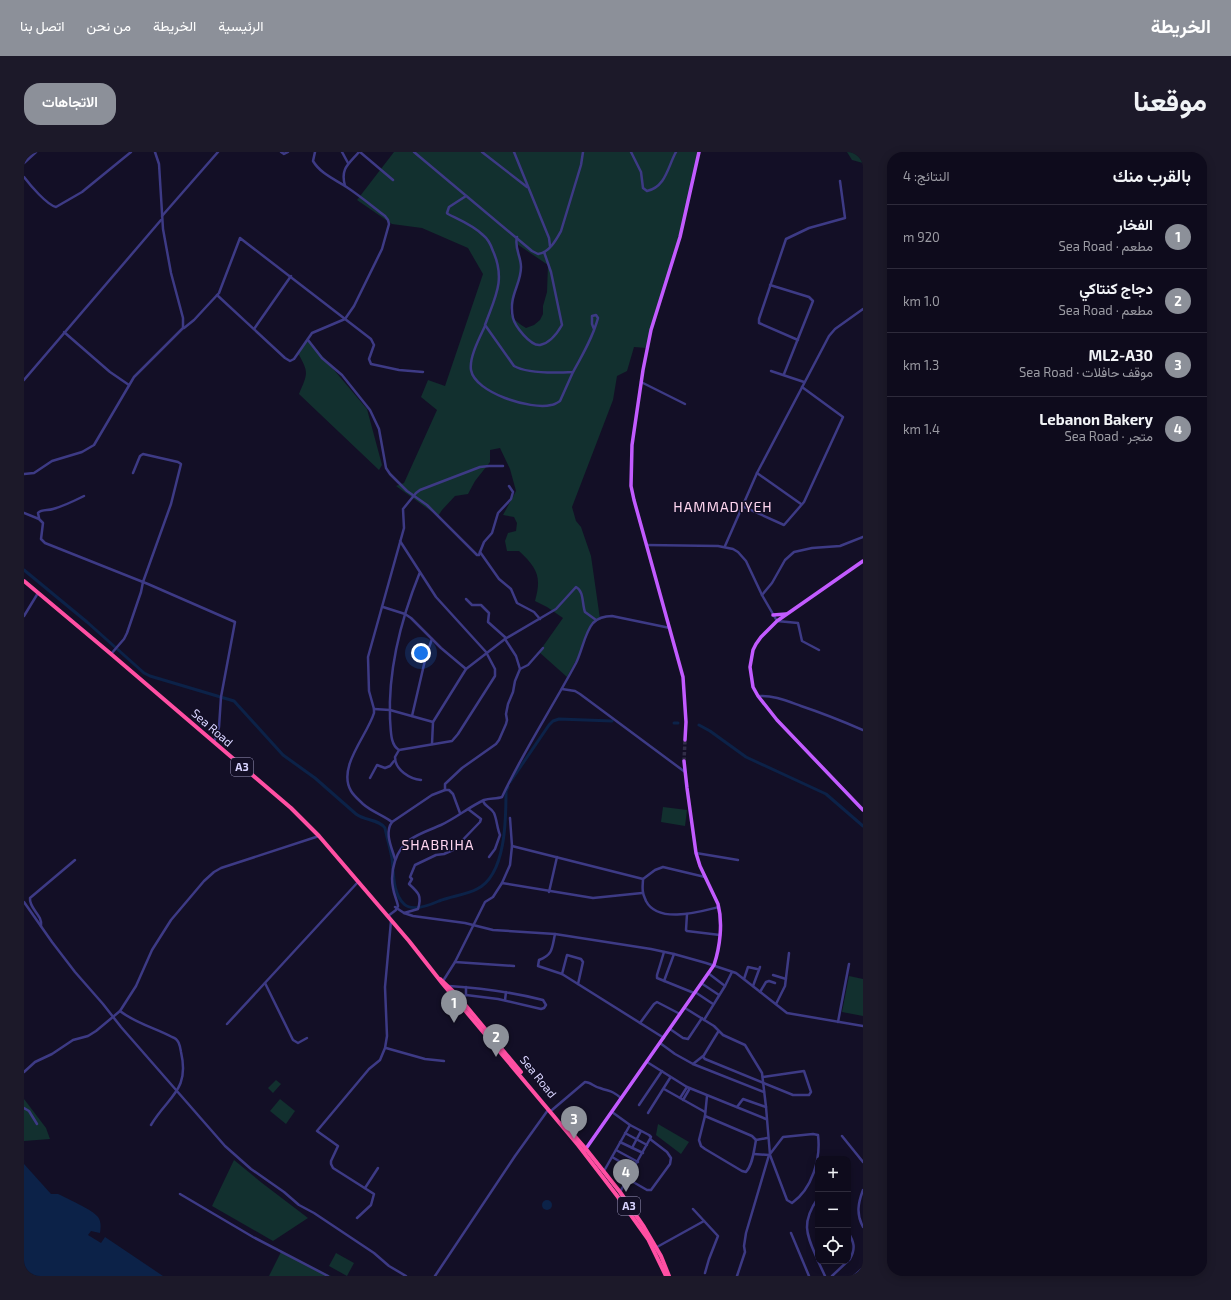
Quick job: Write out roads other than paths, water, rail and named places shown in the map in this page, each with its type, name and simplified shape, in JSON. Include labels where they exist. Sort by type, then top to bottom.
[{"type":"highway","name":"Sea Road","points":[[24,581],[291,808],[319,836],[437,976],[457,997]]},
{"type":"highway","name":"Sea Road","points":[[443,982],[448,986],[620,1192],[657,1247],[669,1276]]},
{"type":"highway","name":"Sea Road","points":[[585,1150],[648,1239],[666,1276]]},
{"type":"main road","points":[[685,740],[686,714],[683,677],[634,500],[632,486],[632,445],[641,382],[651,330],[680,238],[699,152]]},
{"type":"main road","points":[[863,561],[777,622],[752,650],[750,675],[753,688],[758,696],[786,730],[863,810]]},
{"type":"main road","points":[[773,615],[788,614]]},
{"type":"main road","points":[[585,1150],[714,965],[720,935],[719,908],[696,853],[684,761]]},
{"type":"street","points":[[24,163],[36,152]]},
{"type":"street","points":[[24,177],[52,206],[56,207],[68,202],[82,192],[131,152]]},
{"type":"street","points":[[155,152],[159,164],[162,218],[172,273],[184,318],[183,328]]},
{"type":"street","points":[[24,380],[218,152]]},
{"type":"street","points":[[281,152],[284,154],[288,152]]},
{"type":"street","points":[[217,295],[290,361],[294,359],[315,332],[345,319],[354,306],[382,249],[389,224],[388,220],[385,216],[345,186],[327,175],[314,163],[313,158],[315,152]]},
{"type":"street","points":[[342,152],[348,163]]},
{"type":"street","points":[[345,186],[343,173],[348,163],[360,152],[393,180]]},
{"type":"street","points":[[414,152],[535,253],[541,254],[556,239],[566,213],[583,152]]},
{"type":"street","points":[[482,152],[528,187]]},
{"type":"street","points":[[514,152],[549,238],[550,246]]},
{"type":"street","points":[[631,152],[641,172],[644,188],[647,191],[661,183],[666,176],[671,160],[676,152]]},
{"type":"street","points":[[798,340],[759,322],[786,239],[809,228],[845,218],[840,181]]},
{"type":"street","points":[[466,196],[449,207],[447,213],[464,221],[484,235],[490,244],[499,268],[498,290],[471,362],[471,371],[474,379],[497,394],[513,401],[539,405],[552,405],[560,401],[588,344],[594,329],[598,318],[596,315],[592,316],[592,324],[594,329]]},
{"type":"street","points":[[517,237],[516,250],[521,265],[521,270],[513,297],[513,319],[521,333],[533,343],[540,345],[549,341],[558,332],[562,324],[551,272],[544,252]]},
{"type":"street","points":[[24,474],[34,473],[52,461],[90,448],[94,445],[134,377],[183,328],[194,320],[217,295],[227,275],[240,238],[371,338],[374,345],[369,359],[371,364],[399,370],[423,372]]},
{"type":"street","points":[[549,238],[556,239]]},
{"type":"street","points":[[254,329],[291,276]]},
{"type":"street","points":[[770,285],[809,298],[813,301],[784,374]]},
{"type":"street","points":[[725,546],[756,474],[831,333],[863,309]]},
{"type":"street","points":[[485,325],[514,366],[521,370],[573,372]]},
{"type":"street","points":[[64,332],[110,372],[129,385]]},
{"type":"street","points":[[308,340],[322,358],[342,376],[370,410],[380,429],[386,468],[397,483],[427,505],[478,556],[484,542],[492,532],[498,513],[512,499],[513,492],[509,486]]},
{"type":"street","points":[[772,371],[804,382]]},
{"type":"street","points":[[641,382],[685,404]]},
{"type":"street","points":[[742,506],[784,525],[801,504],[843,417],[802,387]]},
{"type":"street","points":[[111,654],[124,639],[127,633],[143,582],[171,504],[181,464],[143,454],[140,456],[133,473]]},
{"type":"street","points":[[392,822],[364,805],[350,790],[348,784],[349,763],[372,718],[374,710],[369,691],[368,657],[400,541],[404,523],[403,509],[420,490],[480,467],[503,466]]},
{"type":"street","points":[[756,474],[801,504]]},
{"type":"street","points":[[39,519],[38,513],[40,510],[52,509],[66,505],[84,496]]},
{"type":"street","points":[[24,514],[39,519],[43,523],[41,539],[45,543],[143,582],[235,622],[221,698],[219,727],[214,743]]},
{"type":"street","points":[[762,595],[772,583],[785,560],[794,552],[812,548],[840,546],[863,537]]},
{"type":"street","points":[[370,778],[377,766],[385,768],[390,766],[395,761],[395,757],[399,750],[449,742],[454,739],[495,676],[495,668],[486,652],[432,592],[400,541]]},
{"type":"street","points":[[646,545],[725,546],[738,552],[746,561],[777,622],[798,623],[803,642],[819,650]]},
{"type":"street","points":[[480,552],[499,579],[511,589],[517,603],[534,612],[540,619]]},
{"type":"street","points":[[399,750],[394,745],[390,727],[390,689],[393,659],[420,572]]},
{"type":"street","points":[[432,744],[432,722],[466,669],[486,652],[506,638],[556,609],[576,586],[580,589],[585,612],[596,620]]},
{"type":"street","points":[[24,616],[38,593]]},
{"type":"street","points":[[445,790],[444,786],[446,783],[458,774],[462,768],[492,747],[499,740],[506,724],[508,704],[520,669],[516,656],[506,638],[488,622],[489,613],[486,609],[481,605],[472,605],[466,599]]},
{"type":"street","points":[[383,607],[406,614],[466,669]]},
{"type":"street","points":[[387,916],[396,908],[398,904],[392,879],[392,868],[400,849],[406,842],[443,824],[468,808],[483,801],[502,797],[517,767],[577,662],[590,627],[596,620],[607,616],[612,616],[670,628]]},
{"type":"street","points":[[412,716],[426,656],[432,639]]},
{"type":"street","points":[[520,669],[528,665],[543,648]]},
{"type":"street","points":[[562,689],[575,691],[580,694],[685,772]]},
{"type":"street","points":[[758,696],[767,696],[785,701],[829,716],[863,730]]},
{"type":"street","points":[[374,710],[390,710],[432,722]]},
{"type":"street","points":[[395,761],[404,774],[421,780]]},
{"type":"street","points":[[395,860],[388,833],[392,822],[432,795],[445,790],[449,790],[453,794],[460,813]]},
{"type":"street","points":[[483,801],[485,805],[493,811],[500,835],[495,849],[489,857]]},
{"type":"street","points":[[404,913],[418,908],[420,897],[409,884],[412,878],[410,877],[414,866],[436,855],[444,854],[453,850],[480,822],[481,819],[468,808]]},
{"type":"street","points":[[443,982],[455,962],[485,902],[493,897],[510,866],[512,846],[510,818]]},
{"type":"street","points":[[24,1072],[35,1062],[52,1054],[72,1040],[88,1036],[96,1031],[120,1011],[136,986],[158,938],[195,891],[214,872],[221,868],[319,836]]},
{"type":"street","points":[[512,846],[643,880]]},
{"type":"street","points":[[696,853],[738,860]]},
{"type":"street","points":[[549,892],[558,857]]},
{"type":"street","points":[[40,926],[41,921],[30,904],[30,898],[75,860]]},
{"type":"street","points":[[706,877],[663,867],[655,870],[643,880],[642,893],[648,905],[654,909],[671,914],[687,914],[719,908]]},
{"type":"street","points":[[227,1024],[358,882]]},
{"type":"street","points":[[502,883],[549,892],[593,898],[642,893]]},
{"type":"street","points":[[24,902],[40,926],[121,1027],[225,1146],[251,1169],[284,1192],[299,1205],[354,1239],[389,1266],[406,1276]]},
{"type":"street","points":[[396,908],[404,913],[417,917],[465,922],[494,930],[556,934],[674,954],[714,965],[736,973],[787,1013],[863,1026]]},
{"type":"street","points":[[687,914],[687,931],[720,935]]},
{"type":"street","points":[[357,1218],[371,1205],[374,1200],[374,1194],[332,1166],[332,1156],[338,1146],[317,1131],[369,1069],[380,1060],[386,1048],[385,987],[391,921]]},
{"type":"street","points":[[556,934],[551,952],[539,960],[538,966],[562,974],[664,1038]]},
{"type":"street","points":[[664,952],[657,978],[695,993],[714,1004]]},
{"type":"street","points":[[776,1004],[781,995],[786,979],[789,953]]},
{"type":"street","points":[[664,981],[674,954]]},
{"type":"street","points":[[562,974],[568,955],[581,959],[583,962],[578,984]]},
{"type":"street","points":[[455,962],[514,966]]},
{"type":"street","points":[[838,1022],[849,964]]},
{"type":"street","points":[[744,979],[748,967],[758,968],[753,986]]},
{"type":"street","points":[[670,1029],[688,1039],[714,1004],[732,972]]},
{"type":"street","points":[[708,973],[725,986]]},
{"type":"street","points":[[772,975],[786,979]]},
{"type":"street","points":[[760,992],[766,982],[768,981],[775,983]]},
{"type":"street","points":[[264,983],[293,1040],[298,1043],[307,1038]]},
{"type":"street","points":[[702,983],[719,995]]},
{"type":"street","points":[[448,986],[506,992],[543,1000],[546,1003],[546,1006],[541,1009],[504,1000],[466,995],[457,997]]},
{"type":"street","points":[[466,987],[466,995]]},
{"type":"street","points":[[504,1000],[506,992]]},
{"type":"street","points":[[640,1023],[657,1002],[680,1014]]},
{"type":"street","points":[[685,1008],[714,1026],[722,1035],[747,1047],[763,1077],[769,1154],[787,1200],[792,1203],[797,1200],[814,1174],[818,1156],[818,1135],[813,1134],[783,1137],[769,1154],[746,1233],[744,1246],[745,1252],[737,1276]]},
{"type":"street","points":[[120,1011],[137,1021],[173,1037],[178,1041],[183,1060],[184,1077],[176,1091],[151,1125]]},
{"type":"street","points":[[692,1064],[703,1056],[718,1032]]},
{"type":"street","points":[[660,1043],[692,1064],[764,1092]]},
{"type":"street","points":[[386,1048],[425,1059],[444,1061]]},
{"type":"street","points":[[703,1056],[704,1059],[795,1096],[809,1095],[811,1092],[804,1071],[763,1077]]},
{"type":"street","points":[[647,1062],[688,1087],[766,1119]]},
{"type":"street","points":[[639,1105],[662,1071]]},
{"type":"street","points":[[648,1113],[671,1078]]},
{"type":"street","points":[[435,1276],[515,1156],[550,1110],[584,1082],[610,1090],[621,1098]]},
{"type":"street","points":[[682,1099],[688,1087]]},
{"type":"street","points":[[664,1089],[705,1112]]},
{"type":"street","points":[[707,1096],[705,1116],[699,1140],[705,1149],[746,1172],[754,1154],[756,1140]]},
{"type":"street","points":[[737,1108],[743,1099],[766,1107]]},
{"type":"street","points":[[24,1108],[29,1110],[37,1124]]},
{"type":"street","points":[[612,1112],[630,1125],[650,1136],[650,1139],[667,1152],[672,1160],[651,1190],[647,1190],[628,1179]]},
{"type":"street","points":[[705,1116],[752,1136],[756,1140]]},
{"type":"street","points":[[604,1172],[630,1125]]},
{"type":"street","points":[[632,1148],[641,1131]]},
{"type":"street","points":[[625,1133],[647,1145]]},
{"type":"street","points":[[842,1136],[863,1162]]},
{"type":"street","points":[[756,1140],[768,1138]]},
{"type":"street","points":[[620,1192],[650,1139]]},
{"type":"street","points":[[620,1142],[643,1153]]},
{"type":"street","points":[[616,1150],[638,1162]]},
{"type":"street","points":[[754,1154],[769,1154]]},
{"type":"street","points":[[612,1157],[633,1169]]},
{"type":"street","points":[[365,1188],[378,1168]]},
{"type":"street","points":[[863,1190],[858,1206],[859,1216],[863,1227]]},
{"type":"street","points":[[180,1194],[253,1236],[328,1276]]},
{"type":"street","points":[[815,1204],[807,1221],[806,1230],[815,1253]]},
{"type":"street","points":[[858,1206],[863,1208]]},
{"type":"street","points":[[693,1209],[718,1236],[711,1252],[705,1273]]},
{"type":"street","points":[[657,1247],[704,1221]]},
{"type":"street","points":[[790,1233],[809,1276]]},
{"type":"street","points":[[851,1238],[854,1244],[851,1258]]},
{"type":"street","points":[[819,1264],[825,1276]]},
{"type":"street","points":[[832,1276],[845,1264]]},
{"type":"street","points":[[854,1276],[863,1268]]},
{"type":"water","points":[[24,1164],[51,1194],[58,1194],[73,1201],[91,1211],[98,1217],[100,1220],[100,1233],[91,1231],[88,1235],[101,1243],[105,1237],[163,1276],[24,1276]]},
{"type":"water","points":[[547,1200],[552,1205],[547,1210],[542,1205]]},
{"type":"waterway","points":[[24,570],[87,622],[144,673],[234,701],[283,755],[315,778],[356,814],[363,818],[376,821],[382,825],[385,828],[392,858],[395,888],[400,899],[407,906],[416,908],[426,906],[473,891],[487,882],[494,872],[499,859],[506,816],[506,791],[508,787]]},
{"type":"waterway","points":[[510,782],[553,721],[559,719],[612,721]]},
{"type":"waterway","points":[[699,725],[710,731],[746,757],[826,794],[863,826]]},
{"type":"tunnel","points":[[684,761],[685,740]]},
{"type":"place","name":"الفخار","points":[[454,1023]]},
{"type":"place","name":"دجاج كنتاكي","points":[[496,1057]]},
{"type":"place","name":"ML2-A30","points":[[574,1139]]},
{"type":"place","name":"Lebanon Bakery","points":[[626,1192]]},
{"type":"district","name":"HAMMADIYEH","points":[[723,507]]},
{"type":"district","name":"SHABRIHA","points":[[438,845]]}]
